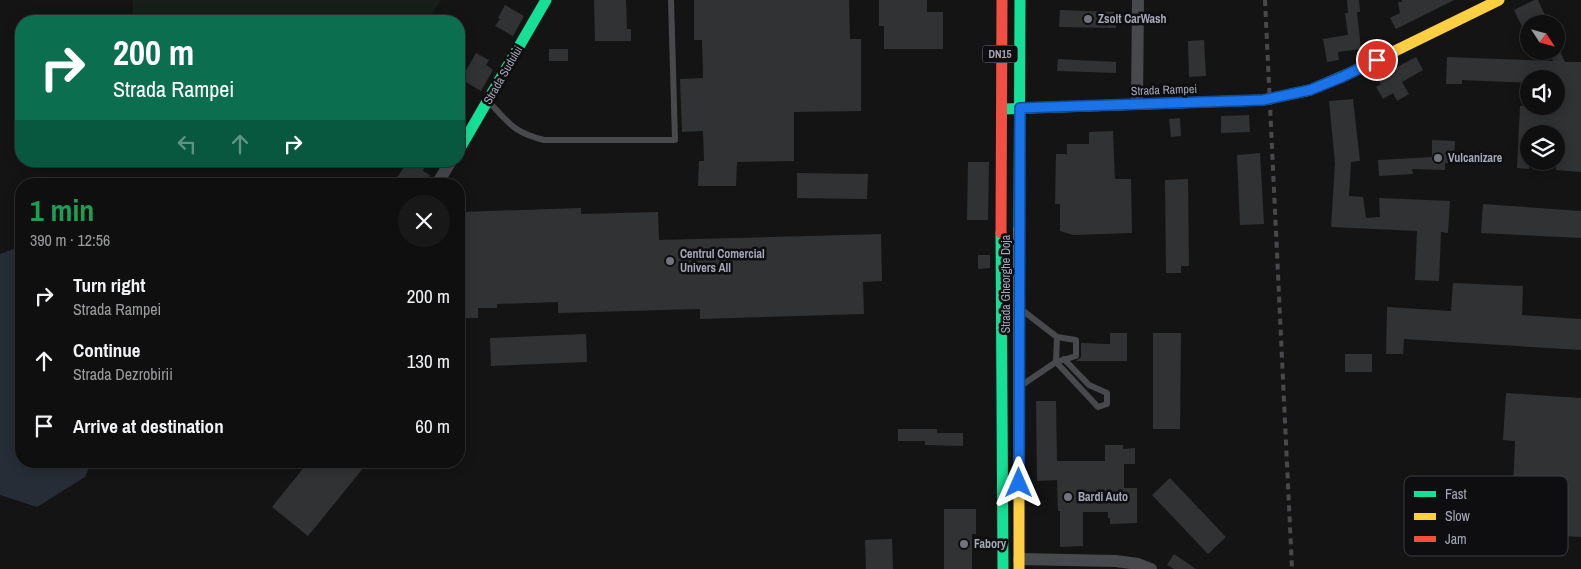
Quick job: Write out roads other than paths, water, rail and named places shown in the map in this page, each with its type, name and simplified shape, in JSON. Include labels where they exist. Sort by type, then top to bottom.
[{"type":"main road","name":"Strada Sudului","points":[[465,140],[546,0]]},
{"type":"main road","name":"Strada Gheorghe Doja","points":[[1002,0],[1000,109],[1003,569]]},
{"type":"main road","name":"Strada Gheorghe Doja","points":[[1019,564],[1020,0]]},
{"type":"main road","name":"Strada Rampei","points":[[1000,109],[1269,99],[1310,90],[1342,77],[1499,0]]},
{"type":"street","points":[[1137,104],[1138,0]]},
{"type":"street","points":[[441,178],[447,167]]},
{"type":"street","points":[[1019,564],[1116,561],[1138,564],[1151,569]]},
{"type":"lane","points":[[488,101],[514,129],[530,137],[544,140],[675,140],[671,0]]},
{"type":"lane","points":[[1019,388],[1056,362],[1076,356],[1076,340],[1057,336],[1020,308]]},
{"type":"lane","points":[[1057,336],[1056,362],[1098,407],[1107,404],[1107,392],[1089,384],[1064,359]]},
{"type":"railway","points":[[1265,0],[1292,569]]},
{"type":"place","name":"Zsolt CarWash","points":[[1088,19]]},
{"type":"place","name":"Vulcanizare","points":[[1438,158]]},
{"type":"place","name":"Centrul Comercial Univers All","points":[[670,261]]},
{"type":"place","name":"Bardi Auto","points":[[1068,497]]},
{"type":"place","name":"Fabory","points":[[964,544]]}]
